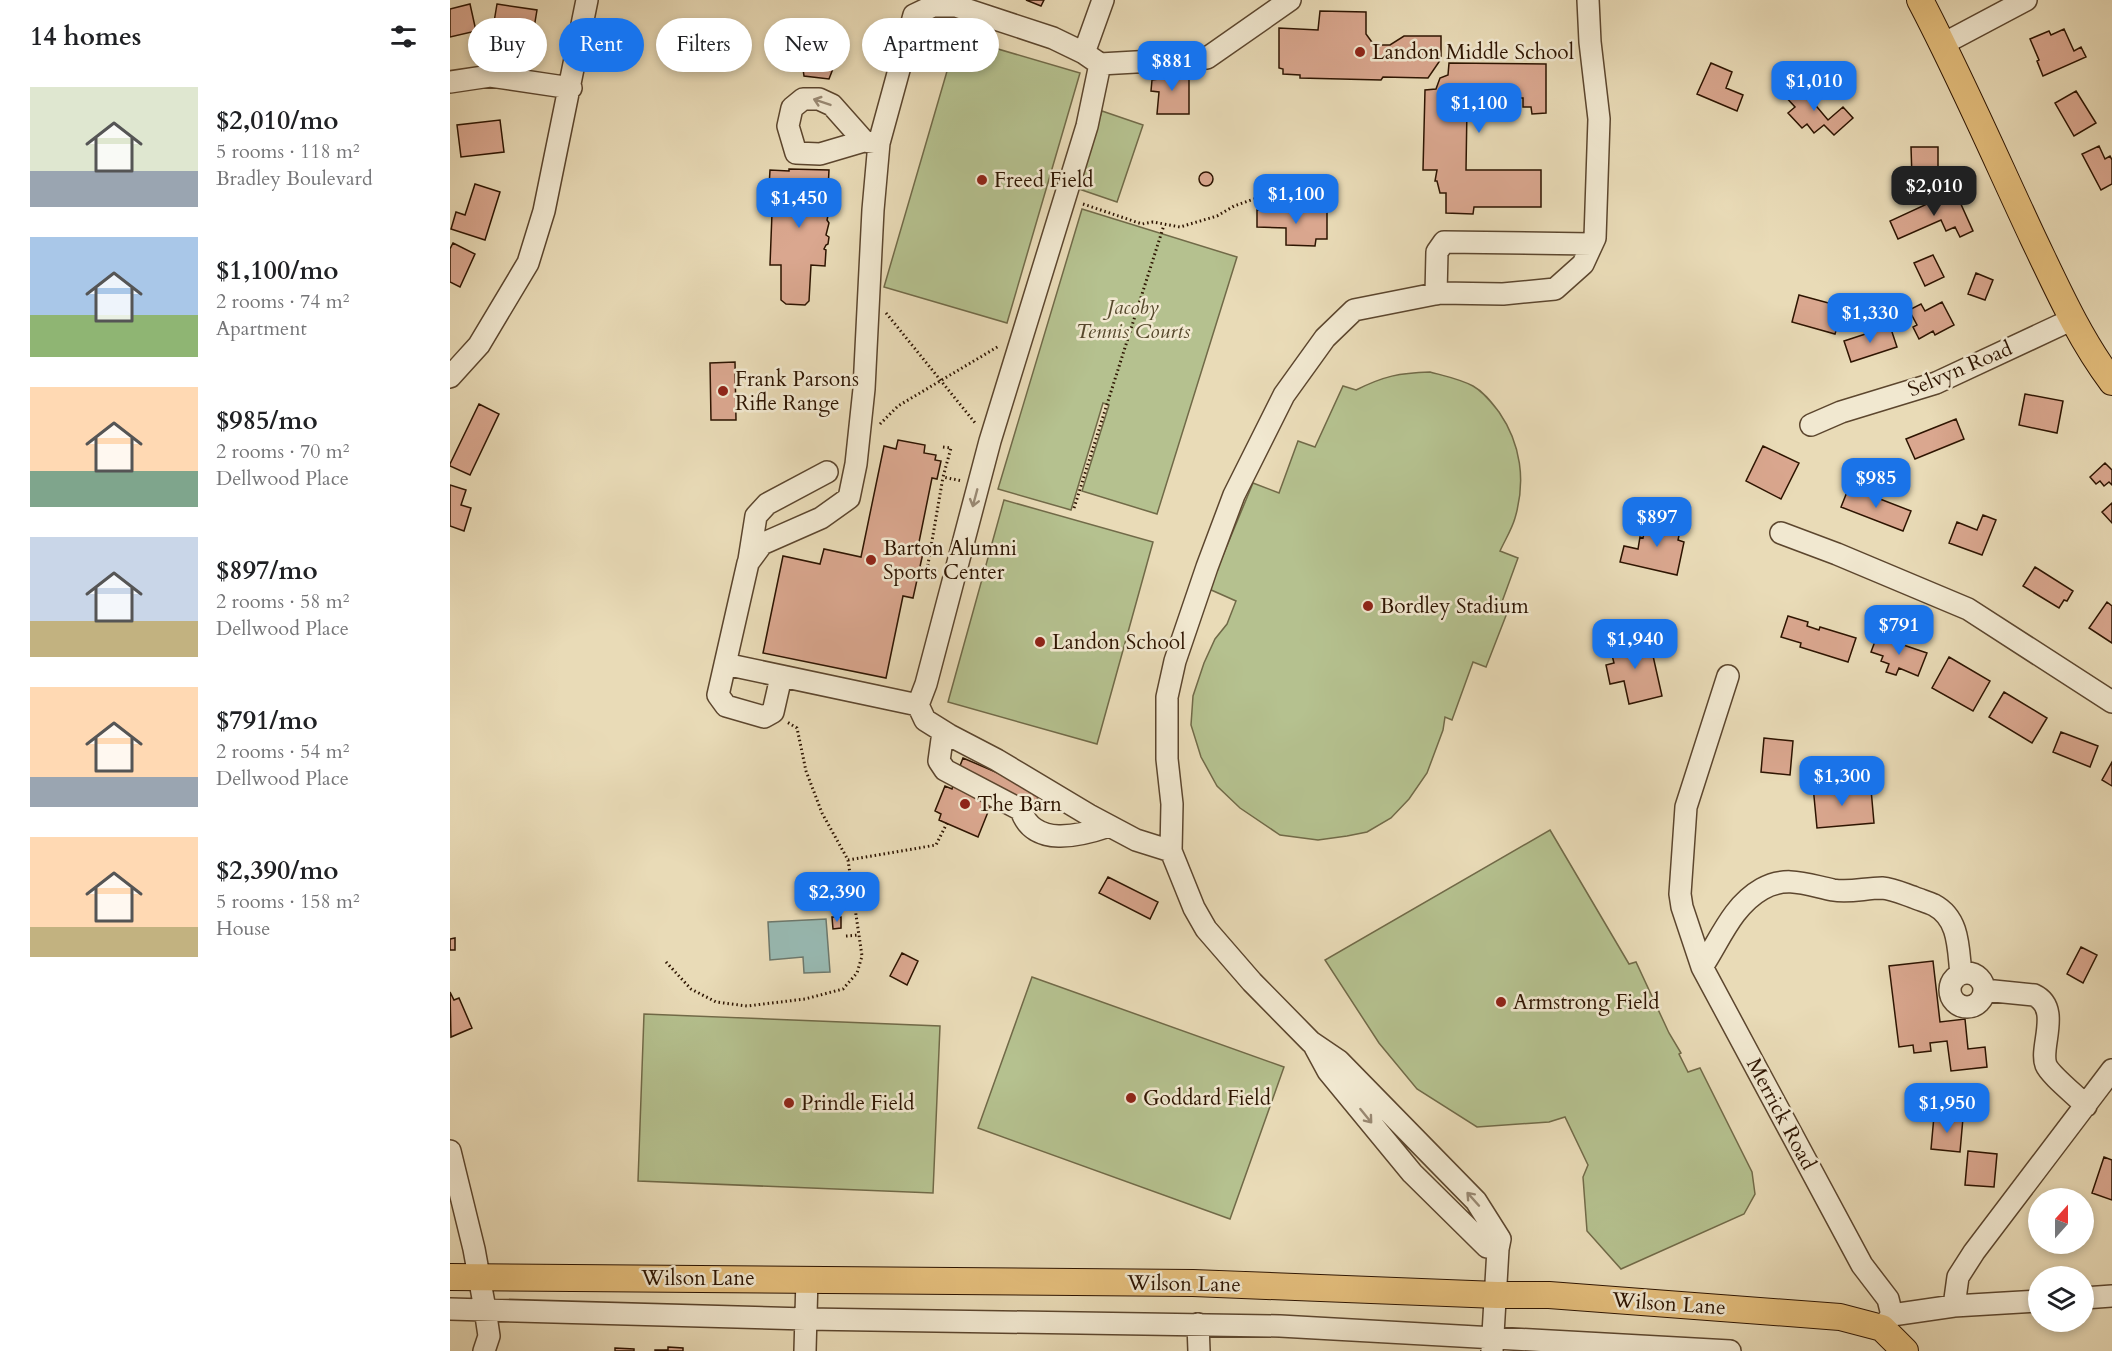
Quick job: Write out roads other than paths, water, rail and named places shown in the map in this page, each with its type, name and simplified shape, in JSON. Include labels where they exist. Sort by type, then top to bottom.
[{"type":"main road","points":[[1920,0],[2073,319],[2112,382]]},
{"type":"main road","name":"Wilson Lane","points":[[450,1277],[807,1278],[1193,1283],[1497,1295],[1549,1294],[1887,1321]]},
{"type":"main road","points":[[1887,1321],[1905,1351]]},
{"type":"street","points":[[450,377],[479,345],[528,263],[544,212],[571,88],[587,0]]},
{"type":"street","points":[[1103,0],[1092,58],[1087,126],[990,441],[926,684],[918,705],[925,720],[943,732],[997,760],[1109,826],[1136,840],[1171,851]]},
{"type":"street","points":[[748,563],[762,544],[821,518],[849,498],[856,464],[864,389],[869,293],[872,142],[914,15],[932,3],[956,6],[1053,38],[1092,58],[1207,58],[1290,0]]},
{"type":"street","points":[[1493,1345],[1500,1239],[1488,1217],[1476,1201],[1339,1060],[1311,1042],[1252,982],[1206,929],[1194,908],[1171,851],[1172,804],[1167,759],[1167,697],[1182,640],[1234,495],[1284,395],[1325,338],[1354,310],[1436,294],[1503,294],[1555,288],[1583,264],[1595,238],[1599,118],[1590,42],[1588,0]]},
{"type":"street","points":[[1943,44],[2026,0]]},
{"type":"street","points":[[450,82],[490,76],[571,88]]},
{"type":"street","points":[[804,99],[819,99],[832,105],[872,142],[820,154],[796,153],[788,126],[792,108],[804,99]]},
{"type":"street","points":[[1436,294],[1437,252],[1444,242],[1592,244]]},
{"type":"street","name":"Selvyn Road","points":[[1811,425],[1841,412],[1936,383],[2073,319]]},
{"type":"street","points":[[781,677],[773,712],[764,717],[726,706],[718,694],[748,563],[756,516],[767,504],[827,472]]},
{"type":"street","points":[[1781,533],[1968,609],[2112,702]]},
{"type":"street","points":[[725,664],[918,705]]},
{"type":"street","name":"Merrick Road","points":[[1728,676],[1686,807],[1680,894],[1682,907],[1702,967],[1862,1265],[1888,1299],[1887,1321]]},
{"type":"street","points":[[943,732],[939,760],[945,770],[1021,810],[1024,820],[1031,829],[1040,834],[1054,836],[1087,834],[1109,826]]},
{"type":"street","points":[[1702,967],[1733,915],[1753,894],[1774,883],[1794,881],[1852,892],[1883,888],[1935,906],[1946,914],[1957,934],[1961,974]]},
{"type":"street","points":[[1967,973],[1981,980],[1984,990],[1981,1001],[1971,1007],[1959,1006],[1949,992],[1956,977],[1967,973]]},
{"type":"street","points":[[1984,990],[2034,995],[2042,999],[2046,1005],[2048,1024],[2046,1064],[2086,1106]]},
{"type":"street","points":[[1311,1042],[1328,1071],[1412,1173],[1487,1247],[1498,1249]]},
{"type":"street","points":[[1954,1306],[1959,1277],[1974,1252],[2112,1070]]},
{"type":"street","points":[[450,1151],[485,1310],[489,1336],[484,1351]]},
{"type":"street","points":[[1412,1173],[1429,1155]]},
{"type":"street","points":[[1434,1195],[1451,1176]]},
{"type":"street","points":[[805,1351],[807,1278]]},
{"type":"street","points":[[2094,1297],[2112,1296]]},
{"type":"street","points":[[1887,1321],[1954,1306],[2028,1302]]},
{"type":"street","name":"Wilson Lane","points":[[450,1309],[1280,1326],[1493,1345],[1730,1351]]},
{"type":"street","points":[[1198,1324],[1199,1351]]},
{"type":"water","points":[[826,919],[830,972],[804,973],[803,957],[770,960],[768,922]]},
{"type":"place","name":"Landon Middle School","points":[[1360,52]]},
{"type":"place","name":"Freed Field","points":[[982,180]]},
{"type":"place","name":"Frank Parsons Rifle Range","points":[[723,391]]},
{"type":"place","name":"Barton Alumni Sports Center","points":[[871,560]]},
{"type":"place","name":"Bordley Stadium","points":[[1368,606]]},
{"type":"place","name":"Landon School","points":[[1040,642]]},
{"type":"place","name":"The Barn","points":[[965,804]]},
{"type":"place","name":"Armstrong Field","points":[[1501,1002]]},
{"type":"place","name":"Goddard Field","points":[[1131,1098]]},
{"type":"place","name":"Prindle Field","points":[[789,1103]]},
{"type":"park label","name":"Jacoby Tennis Courts","points":[[1133,319]]}]
